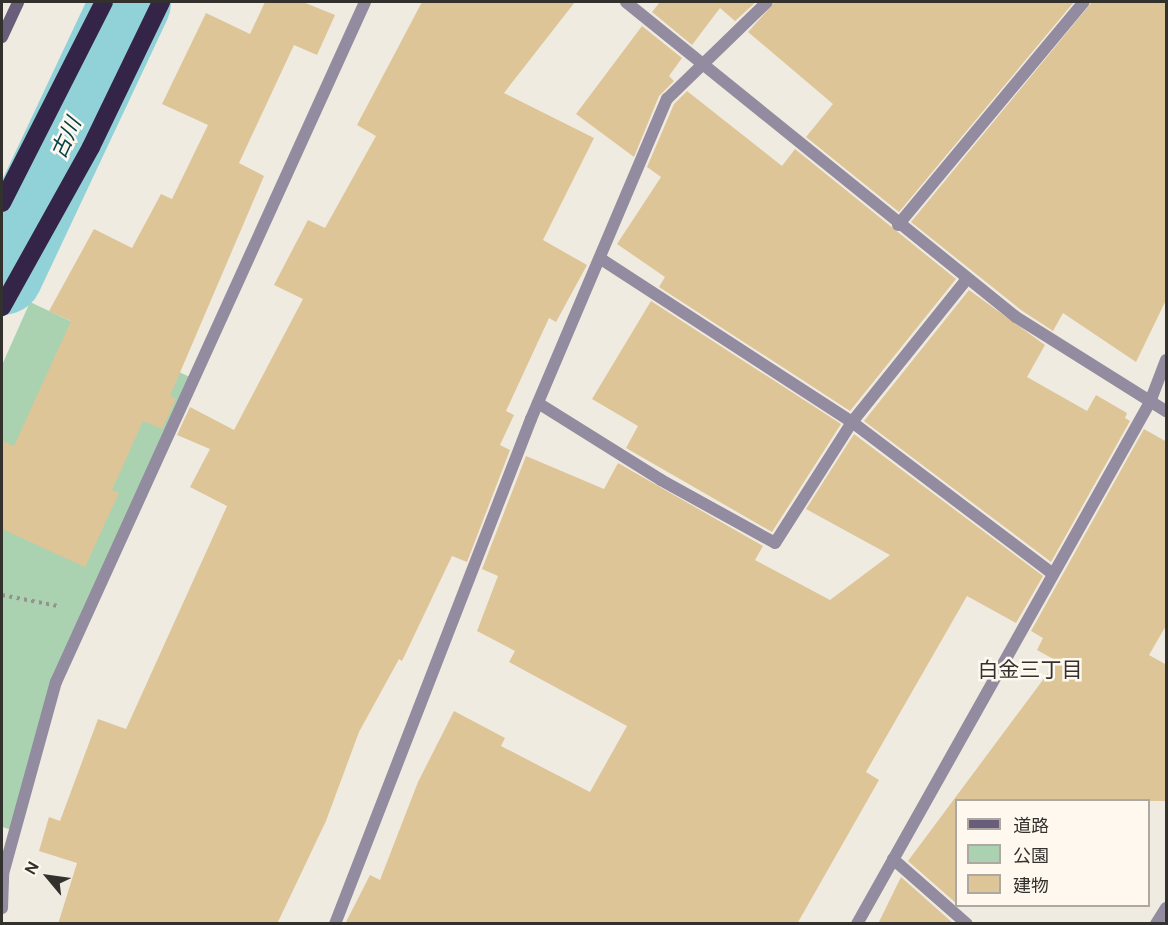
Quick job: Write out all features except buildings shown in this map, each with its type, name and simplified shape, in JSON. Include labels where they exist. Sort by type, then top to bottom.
[{"type":"highway","points":[[2,203],[104,2]]},
{"type":"highway","points":[[2,307],[91,147],[161,2]]},
{"type":"main road","points":[[2,37],[18,2]]},
{"type":"street","points":[[2,908],[3,874],[56,682],[365,2]]},
{"type":"street","points":[[626,2],[704,63],[898,225],[1016,317],[1167,411]]},
{"type":"street","points":[[335,924],[538,403],[667,99],[767,2]]},
{"type":"street","points":[[898,225],[1084,2]]},
{"type":"street","points":[[601,259],[852,422],[1052,573]]},
{"type":"street","points":[[538,403],[661,480],[775,543],[852,422],[967,279]]},
{"type":"street","points":[[857,924],[1150,402],[1167,360]]},
{"type":"street","points":[[893,859],[967,924]]},
{"type":"street","points":[[1156,924],[1167,909]]},
{"type":"path","points":[[2,595],[88,613]]},
{"type":"green space","points":[[30,302],[194,379],[56,682],[15,831],[2,827],[2,365]]},
{"type":"waterway","name":"古川","points":[[2,274],[130,2]]},
{"type":"district","name":"白金三丁目","points":[[1030,670]]}]
